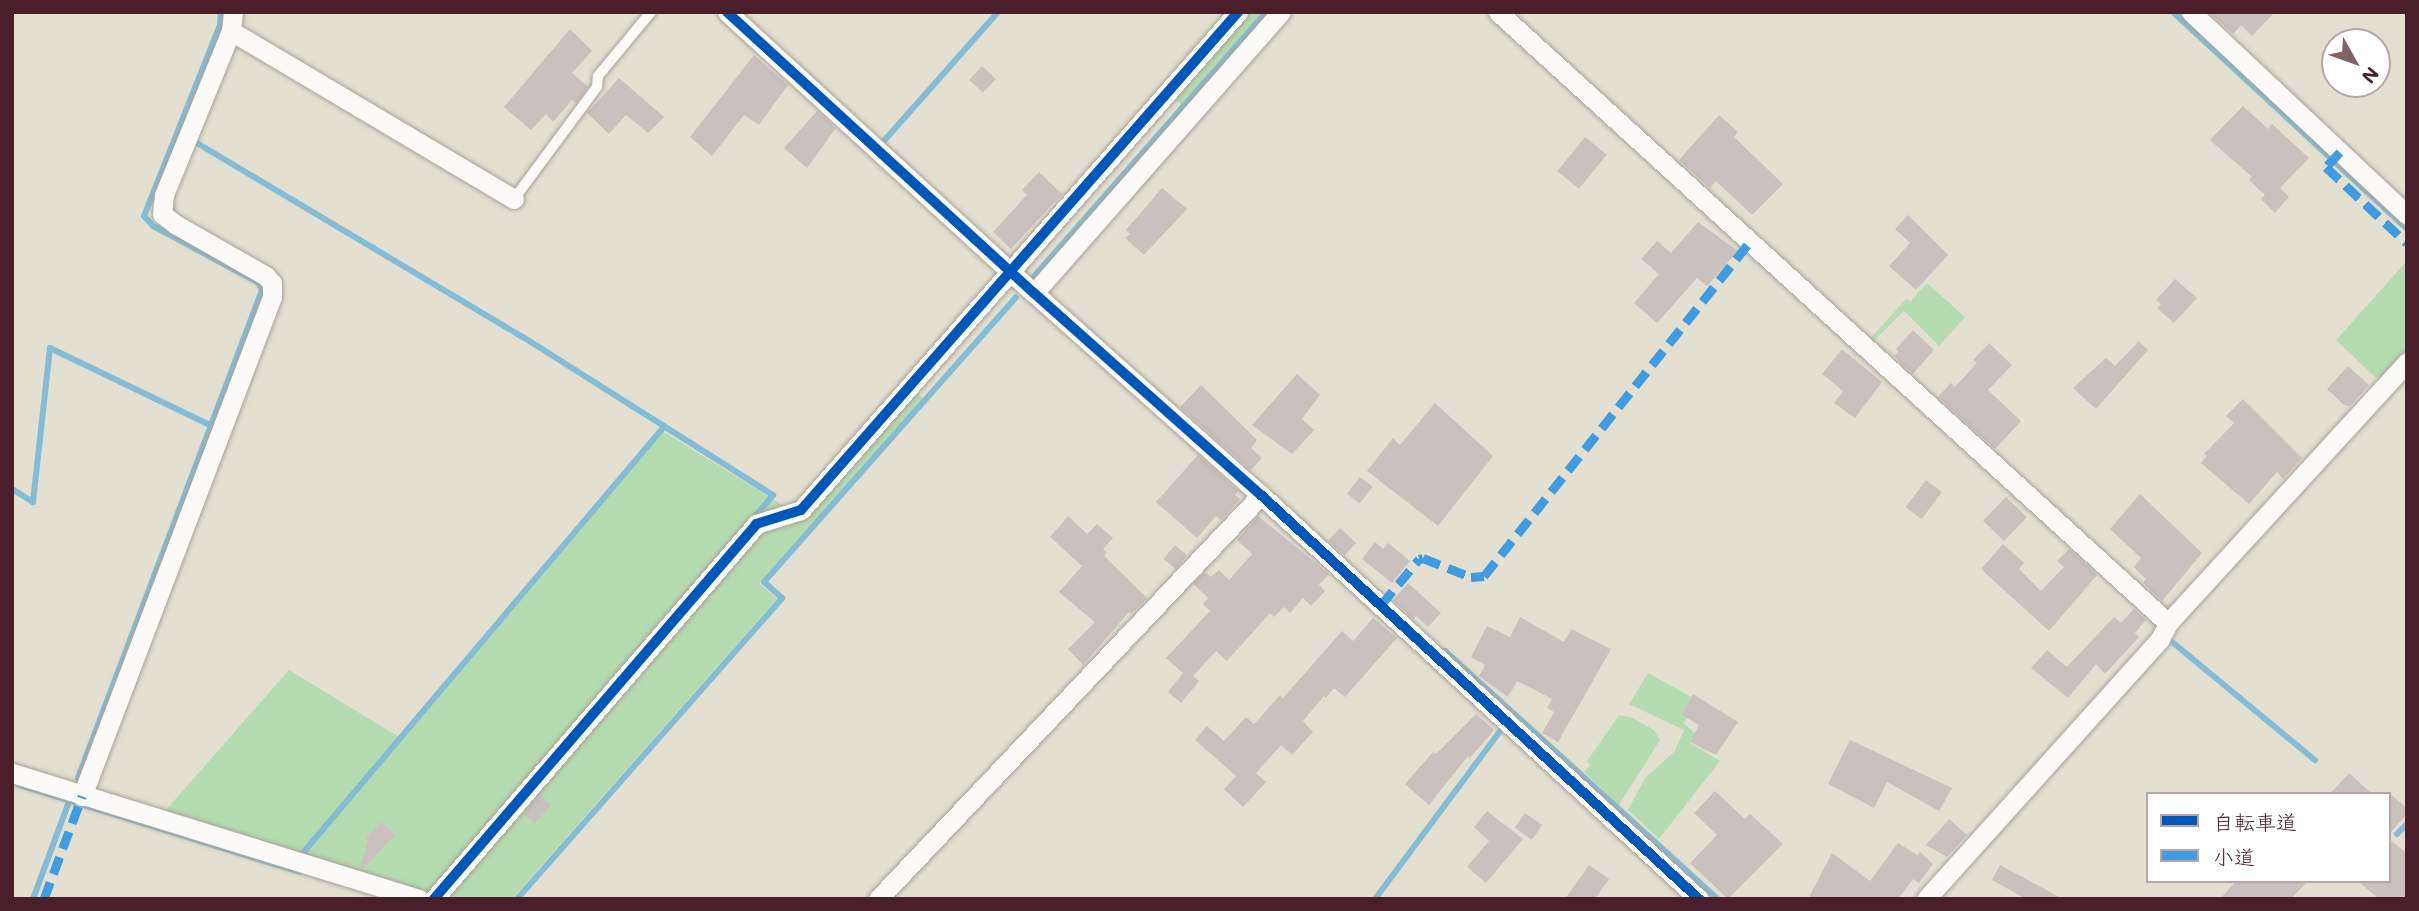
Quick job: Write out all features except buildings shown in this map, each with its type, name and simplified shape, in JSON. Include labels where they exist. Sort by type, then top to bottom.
[{"type":"street","points":[[727,12],[1016,267],[1699,899]]},
{"type":"street","points":[[434,899],[756,524],[801,510],[1238,12]]},
{"type":"street","points":[[1039,288],[1281,12]]},
{"type":"street","points":[[1498,12],[2168,623]]},
{"type":"street","points":[[2191,12],[2407,215]]},
{"type":"street","points":[[82,796],[272,297],[272,283],[266,276],[162,214],[164,195],[232,22],[514,199]]},
{"type":"street","points":[[1926,899],[2160,639],[2168,623],[2407,362]]},
{"type":"street","points":[[878,899],[1261,495]]},
{"type":"street","points":[[12,773],[419,899]]},
{"type":"lane","points":[[514,199],[597,87],[598,76],[651,12]]},
{"type":"green space","points":[[1245,12],[1263,12],[1181,105],[1171,97]]},
{"type":"green space","points":[[2407,261],[2407,354],[2384,379],[2374,376],[2336,340]]},
{"type":"green space","points":[[1927,283],[1965,317],[1939,346],[1904,311],[1871,344],[1868,341],[1906,299],[1911,301]]},
{"type":"green space","points":[[911,389],[924,399],[759,583],[777,599],[512,899],[448,899],[428,894],[165,811],[289,670],[399,737],[659,429],[802,517]]},
{"type":"green space","points":[[1648,673],[1695,699],[1684,724],[1696,734],[1690,743],[1720,761],[1659,839],[1628,810],[1645,778],[1674,752],[1684,730],[1629,704]]},
{"type":"green space","points":[[1619,715],[1631,717],[1654,730],[1660,740],[1619,805],[1584,772],[1590,765],[1587,761]]},
{"type":"waterway","points":[[78,778],[262,290],[259,283],[153,226],[144,216],[220,25],[221,12]]},
{"type":"waterway","points":[[883,142],[998,12]]},
{"type":"waterway","points":[[1030,281],[1266,12]]},
{"type":"waterway","points":[[2173,12],[2407,229]]},
{"type":"waterway","points":[[192,140],[523,337],[773,495],[753,519]]},
{"type":"waterway","points":[[517,899],[782,598],[764,582],[1016,297]]},
{"type":"waterway","points":[[12,489],[33,502],[50,348],[210,425]]},
{"type":"waterway","points":[[302,854],[663,428]]},
{"type":"waterway","points":[[2171,641],[2315,760]]},
{"type":"waterway","points":[[1445,651],[1718,899]]},
{"type":"waterway","points":[[1375,899],[1501,730]]},
{"type":"waterway","points":[[19,785],[300,872]]},
{"type":"waterway","points":[[33,899],[70,799]]},
{"type":"waterway","points":[[2397,834],[2407,824]]},
{"type":"marked path","points":[[2340,152],[2326,167],[2407,243]]},
{"type":"marked path","points":[[1381,605],[1419,559],[1423,558],[1471,577],[1484,576],[1750,242]]},
{"type":"marked path","points":[[44,899],[82,796]]},
{"type":"cycle path","points":[[727,12],[1034,293],[1261,495],[1699,899]]},
{"type":"cycle path","points":[[434,899],[756,524],[801,510],[1238,12]]}]
